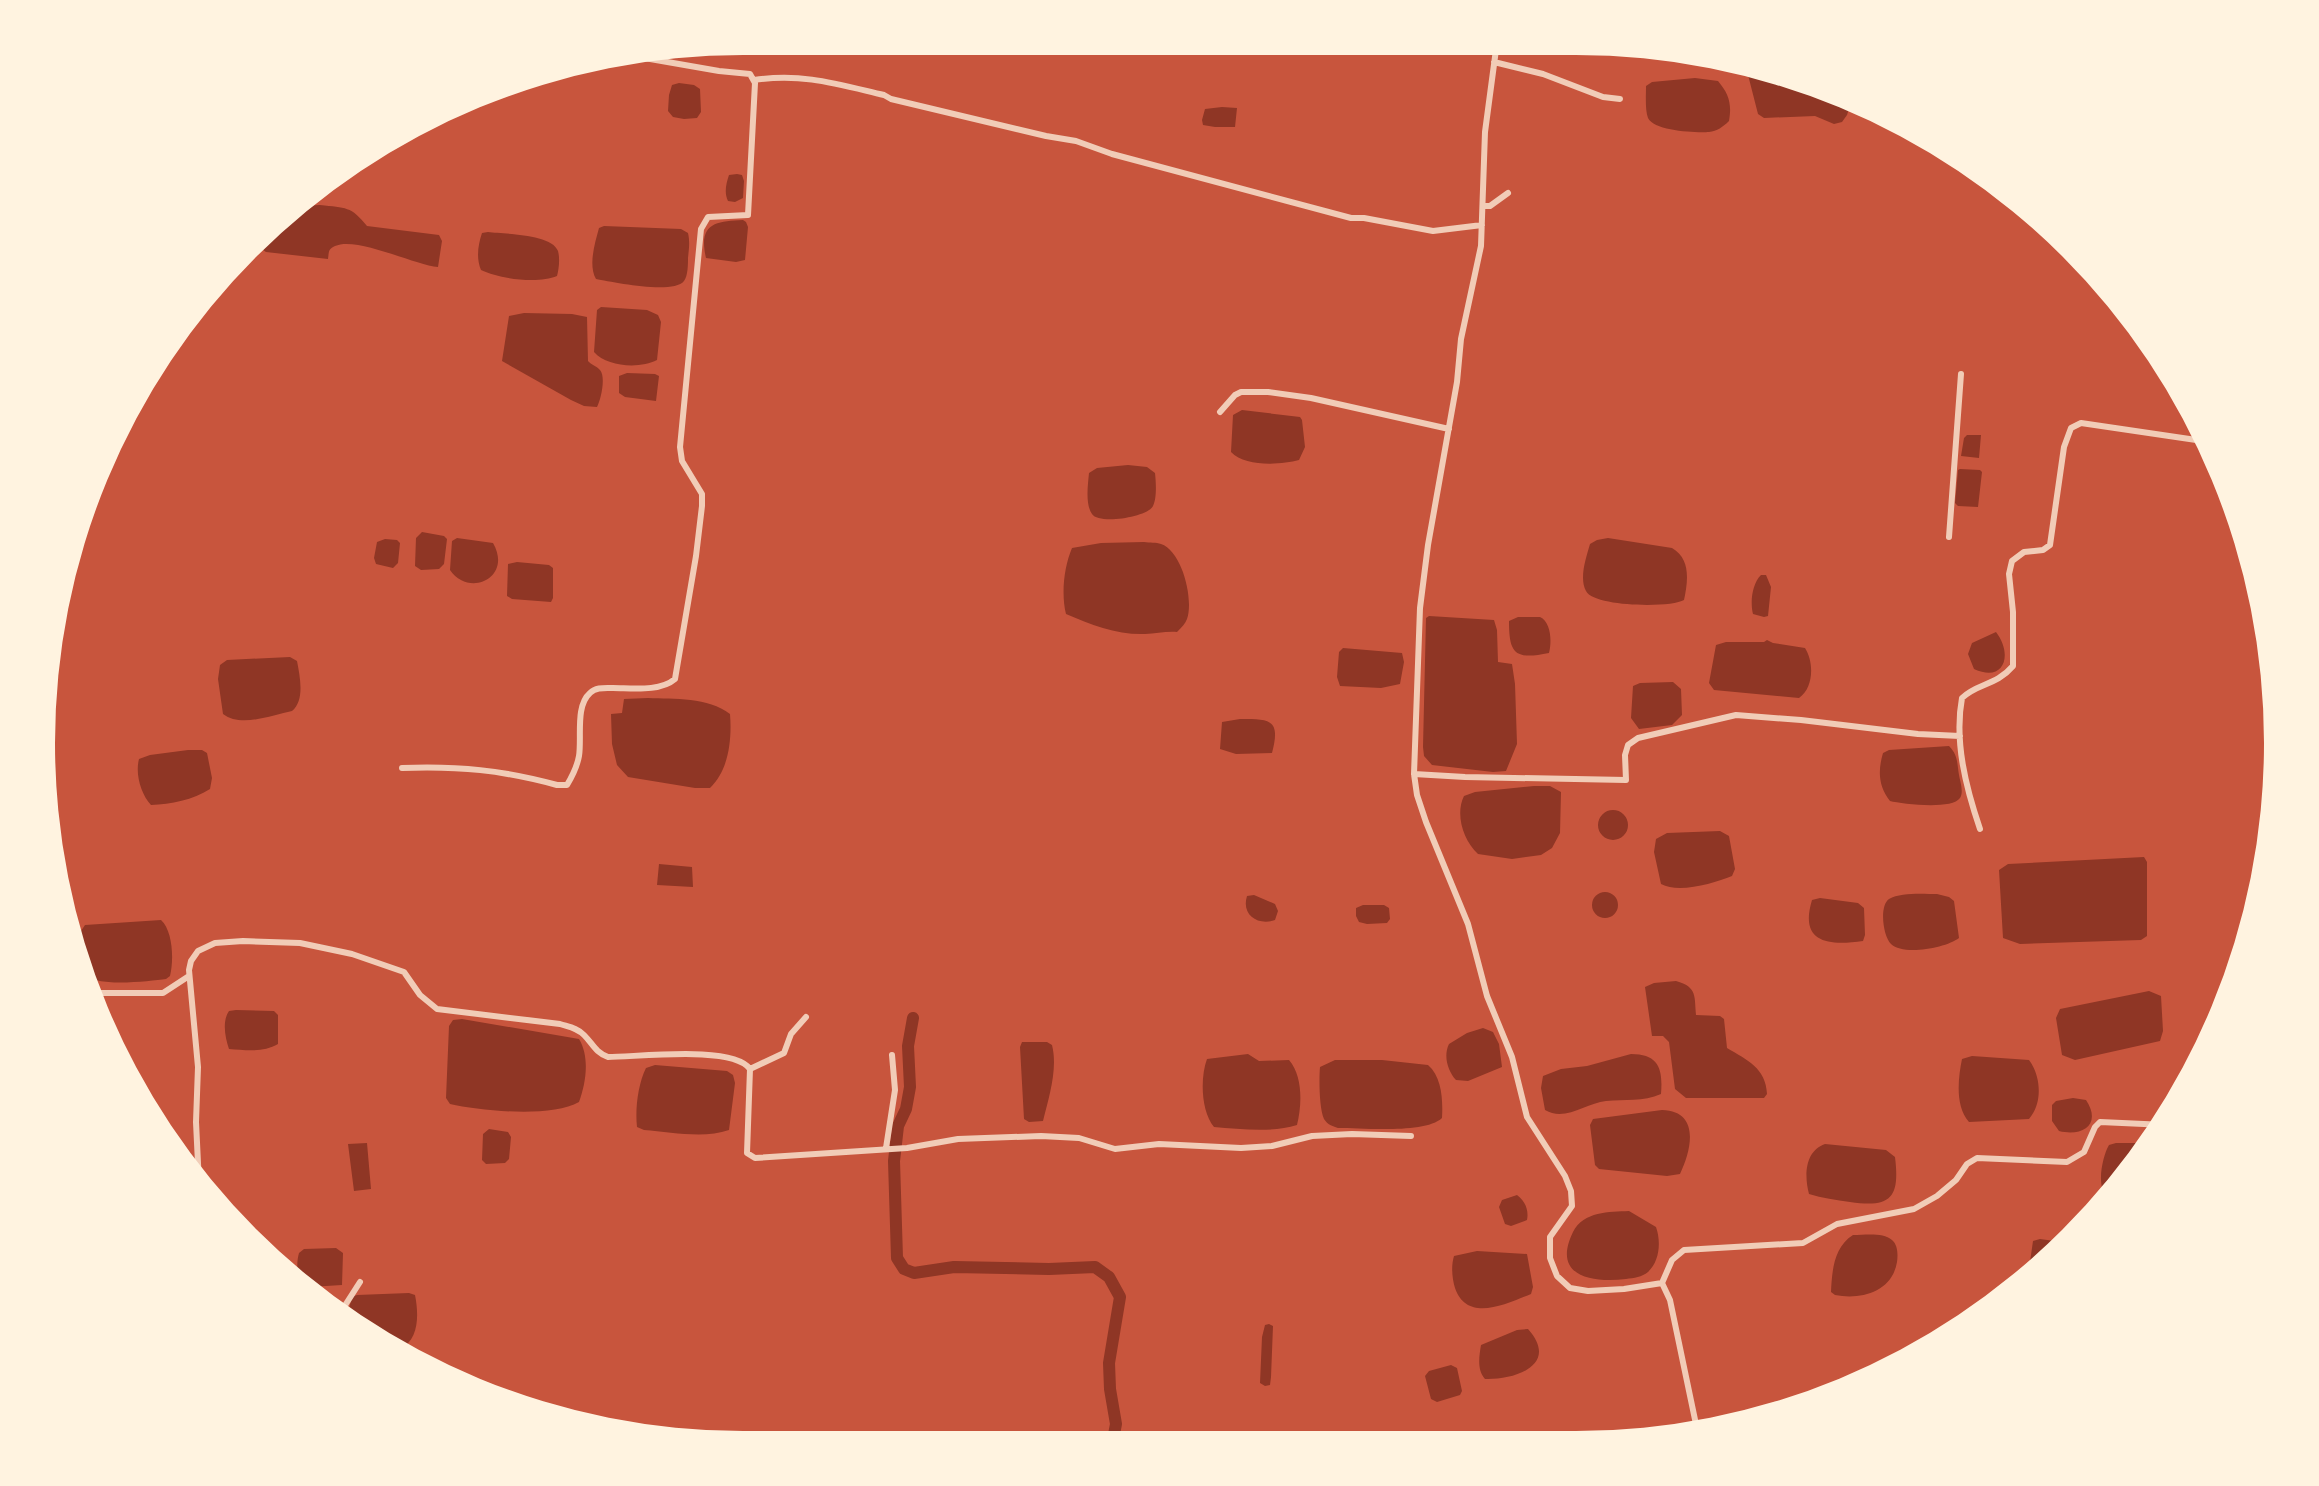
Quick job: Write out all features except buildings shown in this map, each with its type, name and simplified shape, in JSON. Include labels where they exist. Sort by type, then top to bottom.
[{"type":"street","points":[[1495,55],[1486,118],[1481,246],[1461,339],[1420,608],[1414,774],[1426,822],[1468,924],[1487,996],[1512,1057],[1527,1117],[1571,1191],[1572,1206],[1550,1237],[1550,1258],[1558,1276],[1570,1288],[1588,1291],[1662,1283]]},
{"type":"street","points":[[402,768],[499,770],[567,786],[576,771],[584,701],[589,694],[605,688],[660,686],[675,680],[702,506],[702,494],[682,461],[680,447],[701,228],[708,218],[748,215],[756,83],[750,74],[659,60]]},
{"type":"street","points":[[1494,62],[1620,99]]},
{"type":"street","points":[[754,80],[794,76],[835,82],[891,99],[1076,141],[1351,218],[1433,230],[1482,225]]},
{"type":"street","points":[[1484,206],[1508,194]]},
{"type":"street","points":[[1948,536],[1961,374]]},
{"type":"street","points":[[1220,412],[1242,392],[1268,392],[1449,429]]},
{"type":"street","points":[[1980,829],[1967,785],[1960,736],[1962,698],[1968,691],[2004,678],[2013,666],[2008,574],[2012,561],[2024,552],[2043,550],[2050,545],[2064,448],[2071,428],[2081,423],[2193,439]]},
{"type":"street","points":[[1414,774],[1626,780],[1628,744],[1638,738],[1736,715],[1960,736]]},
{"type":"street","points":[[198,1163],[198,1067],[190,960],[215,943],[243,940],[300,943],[352,954],[404,972],[420,995],[437,1008],[578,1029],[598,1053],[608,1057],[686,1054],[746,1062],[750,1069],[747,1153],[755,1158],[907,1148],[958,1139],[1042,1136],[1079,1138],[1115,1149],[1159,1144],[1207,1148],[1272,1146],[1339,1134],[1410,1136]]},
{"type":"street","points":[[102,993],[163,993],[190,976]]},
{"type":"street","points":[[750,1069],[784,1053],[791,1034],[806,1016]]},
{"type":"street","points":[[887,1148],[895,1090],[892,1055]]},
{"type":"street","points":[[1695,1420],[1670,1300],[1662,1283],[1672,1260],[1684,1250],[1803,1243],[1837,1224],[1914,1209],[1937,1196],[1977,1158],[2067,1162],[2084,1152],[2100,1122],[2149,1123]]},
{"type":"street","points":[[346,1304],[360,1282]]},
{"type":"shaded area","points":[[1748,77],[1848,111],[1842,122],[1834,124],[1815,116],[1764,118],[1758,114]]},
{"type":"shaded area","points":[[1695,78],[1718,81],[1729,100],[1729,121],[1717,130],[1703,132],[1658,126],[1648,118],[1646,86]]},
{"type":"shaded area","points":[[672,85],[700,89],[701,112],[697,118],[673,117],[668,111]]},
{"type":"shaded area","points":[[1237,108],[1235,127],[1203,125],[1205,109]]},
{"type":"shaded area","points":[[737,174],[744,181],[743,198],[728,201],[729,175]]},
{"type":"shaded area","points":[[314,205],[347,209],[367,226],[439,235],[442,241],[438,267],[357,245],[335,246],[328,259],[264,250]]},
{"type":"shaded area","points":[[743,220],[748,227],[745,260],[706,258],[707,231],[717,223]]},
{"type":"shaded area","points":[[599,228],[681,229],[688,233],[684,281],[656,287],[596,279],[593,254]]},
{"type":"shaded area","points":[[482,233],[527,236],[554,245],[559,257],[557,276],[519,279],[481,270],[479,242]]},
{"type":"shaded area","points":[[597,310],[647,310],[658,315],[661,322],[657,360],[624,365],[607,361],[594,352]]},
{"type":"shaded area","points":[[524,313],[587,317],[588,361],[600,370],[603,378],[597,407],[571,400],[502,361],[509,316]]},
{"type":"shaded area","points":[[619,376],[659,376],[656,401],[619,393]]},
{"type":"shaded area","points":[[1242,410],[1300,417],[1305,447],[1299,460],[1254,462],[1231,452],[1233,415]]},
{"type":"shaded area","points":[[1967,435],[1981,435],[1979,458],[1961,456]]},
{"type":"shaded area","points":[[1147,467],[1155,473],[1153,506],[1133,516],[1096,517],[1088,505],[1089,473],[1097,468]]},
{"type":"shaded area","points":[[1960,469],[1982,472],[1978,507],[1955,503]]},
{"type":"shaded area","points":[[422,532],[447,539],[444,564],[439,569],[421,570],[415,566],[416,538]]},
{"type":"shaded area","points":[[457,538],[493,543],[497,566],[486,580],[468,583],[450,570],[452,541]]},
{"type":"shaded area","points":[[1608,538],[1672,548],[1687,571],[1684,600],[1633,604],[1592,596],[1583,580],[1590,544]]},
{"type":"shaded area","points":[[385,539],[400,543],[398,563],[393,568],[376,564],[374,558],[377,542]]},
{"type":"shaded area","points":[[1144,542],[1168,548],[1185,577],[1189,610],[1177,632],[1125,633],[1066,614],[1064,581],[1072,548]]},
{"type":"shaded area","points":[[508,564],[553,568],[551,602],[507,596]]},
{"type":"shaded area","points":[[1761,575],[1766,575],[1771,587],[1768,616],[1764,617],[1753,614],[1752,604]]},
{"type":"shaded area","points":[[1429,616],[1494,620],[1498,662],[1512,664],[1515,684],[1517,744],[1506,771],[1432,765],[1424,756]]},
{"type":"shaded area","points":[[1540,617],[1550,632],[1549,653],[1521,655],[1510,641],[1509,621]]},
{"type":"shaded area","points":[[1996,632],[2004,649],[2003,664],[1993,672],[1974,669],[1968,654],[1972,643]]},
{"type":"shaded area","points":[[1767,640],[1805,648],[1811,674],[1804,694],[1799,698],[1714,690],[1709,683],[1716,645]]},
{"type":"shaded area","points":[[1343,648],[1402,653],[1400,684],[1381,688],[1340,686],[1337,677],[1339,652]]},
{"type":"shaded area","points":[[290,657],[297,661],[300,688],[299,701],[292,711],[247,720],[223,714],[220,665],[227,660]]},
{"type":"shaded area","points":[[1673,682],[1681,689],[1682,715],[1672,725],[1639,729],[1631,718],[1633,686]]},
{"type":"shaded area","points":[[624,699],[701,702],[730,714],[728,754],[710,788],[628,777],[617,765],[611,714],[622,713]]},
{"type":"shaded area","points":[[1240,719],[1271,723],[1275,733],[1272,753],[1236,754],[1220,749],[1222,722]]},
{"type":"shaded area","points":[[1949,746],[1957,759],[1960,798],[1938,805],[1890,801],[1880,778],[1883,753]]},
{"type":"shaded area","points":[[188,750],[207,753],[210,789],[182,801],[151,805],[140,784],[139,759]]},
{"type":"shaded area","points":[[1550,786],[1561,792],[1560,833],[1552,848],[1541,855],[1512,859],[1478,854],[1462,826],[1464,796]]},
{"type":"shaded area","points":[[1613,810],[1624,814],[1628,825],[1624,836],[1613,840],[1602,836],[1598,825],[1602,814]]},
{"type":"shaded area","points":[[1720,831],[1729,836],[1735,869],[1732,876],[1687,888],[1661,884],[1654,852],[1656,839],[1667,833]]},
{"type":"shaded area","points":[[2144,857],[2147,936],[2141,940],[2020,944],[2003,938],[1999,870],[2008,864]]},
{"type":"shaded area","points":[[659,864],[692,867],[693,887],[657,885]]},
{"type":"shaded area","points":[[1605,892],[1614,896],[1618,905],[1614,914],[1605,918],[1596,914],[1592,905],[1596,896]]},
{"type":"shaded area","points":[[1906,894],[1937,894],[1954,901],[1959,938],[1925,949],[1905,950],[1891,944],[1883,921],[1889,899]]},
{"type":"shaded area","points":[[1247,896],[1275,904],[1275,920],[1263,921],[1249,914]]},
{"type":"shaded area","points":[[1812,900],[1858,903],[1864,908],[1863,941],[1828,942],[1813,933],[1809,914]]},
{"type":"shaded area","points":[[1384,905],[1389,908],[1390,919],[1387,923],[1359,922],[1356,908]]},
{"type":"shaded area","points":[[161,920],[172,946],[170,976],[136,982],[98,980],[81,931],[85,925]]},
{"type":"shaded area","points":[[1676,981],[1691,990],[1696,1015],[1724,1019],[1727,1048],[1759,1071],[1766,1085],[1764,1098],[1686,1098],[1675,1089],[1669,1042],[1663,1036],[1652,1036],[1645,987]]},
{"type":"shaded area","points":[[2149,991],[2161,996],[2160,1041],[2075,1060],[2062,1055],[2056,1018],[2060,1009]]},
{"type":"shaded area","points":[[229,1011],[274,1011],[278,1015],[278,1044],[260,1050],[229,1049],[225,1019]]},
{"type":"shaded area","points":[[453,1020],[579,1039],[586,1070],[579,1102],[534,1112],[450,1104],[446,1098],[449,1026]]},
{"type":"shaded area","points":[[1483,1028],[1493,1032],[1499,1044],[1502,1067],[1468,1081],[1456,1080],[1447,1063],[1449,1044]]},
{"type":"shaded area","points":[[1022,1042],[1052,1045],[1053,1073],[1043,1121],[1024,1119]]},
{"type":"shaded area","points":[[1248,1054],[1259,1061],[1289,1060],[1294,1067],[1300,1091],[1297,1125],[1267,1130],[1214,1127],[1203,1094],[1207,1059]]},
{"type":"shaded area","points":[[1631,1054],[1648,1057],[1657,1065],[1661,1094],[1598,1102],[1568,1113],[1545,1110],[1543,1076]]},
{"type":"shaded area","points":[[1972,1056],[2029,1060],[2039,1090],[2029,1119],[1969,1122],[1961,1108],[1959,1084],[1962,1059]]},
{"type":"shaded area","points":[[1335,1060],[1428,1065],[1439,1082],[1442,1118],[1408,1128],[1330,1125],[1321,1108],[1320,1067]]},
{"type":"shaded area","points":[[655,1065],[727,1071],[733,1075],[729,1130],[687,1134],[637,1127],[641,1081],[646,1068]]},
{"type":"shaded area","points":[[2073,1098],[2086,1100],[2091,1122],[2076,1132],[2059,1131],[2052,1121],[2052,1105]]},
{"type":"shaded area","points":[[1662,1110],[1674,1112],[1688,1124],[1690,1143],[1680,1174],[1599,1169],[1595,1165],[1590,1125],[1593,1119]]},
{"type":"shaded area","points":[[489,1129],[508,1132],[511,1137],[505,1163],[486,1164],[482,1160],[483,1134]]},
{"type":"shaded area","points":[[367,1143],[371,1189],[354,1191],[348,1144]]},
{"type":"shaded area","points":[[2135,1143],[2102,1186],[2103,1163],[2109,1145]]},
{"type":"shaded area","points":[[1825,1144],[1886,1150],[1895,1157],[1896,1182],[1890,1197],[1864,1203],[1809,1194],[1808,1164],[1813,1152]]},
{"type":"shaded area","points":[[1517,1195],[1526,1206],[1527,1220],[1511,1226],[1505,1224],[1499,1207],[1502,1200]]},
{"type":"shaded area","points":[[1629,1211],[1656,1227],[1658,1251],[1648,1272],[1632,1278],[1601,1280],[1571,1268],[1568,1247],[1578,1225],[1598,1214]]},
{"type":"shaded area","points":[[1853,1235],[1879,1235],[1892,1240],[1897,1253],[1894,1272],[1874,1292],[1835,1295],[1831,1292],[1835,1260]]},
{"type":"shaded area","points":[[2050,1240],[2030,1260],[2033,1241]]},
{"type":"shaded area","points":[[336,1248],[343,1253],[342,1285],[321,1286],[298,1267],[299,1253],[304,1249]]},
{"type":"shaded area","points":[[1477,1251],[1527,1254],[1531,1294],[1488,1308],[1468,1305],[1455,1288],[1453,1260],[1454,1256]]},
{"type":"shaded area","points":[[415,1295],[416,1326],[411,1340],[408,1343],[399,1339],[349,1307],[352,1297]]},
{"type":"shaded area","points":[[1265,1325],[1273,1326],[1271,1377],[1270,1385],[1265,1386],[1260,1383],[1262,1337]]},
{"type":"shaded area","points":[[1528,1329],[1539,1352],[1530,1368],[1509,1377],[1485,1379],[1479,1359],[1481,1345]]},
{"type":"shaded area","points":[[1451,1365],[1457,1368],[1462,1391],[1437,1402],[1431,1399],[1425,1376],[1429,1371]]},
{"type":"waterway","points":[[913,1018],[908,1046],[910,1087],[898,1126],[894,1161],[897,1258],[904,1269],[914,1273],[954,1267],[1095,1267],[1109,1277],[1120,1297],[1109,1363],[1115,1431]]}]
